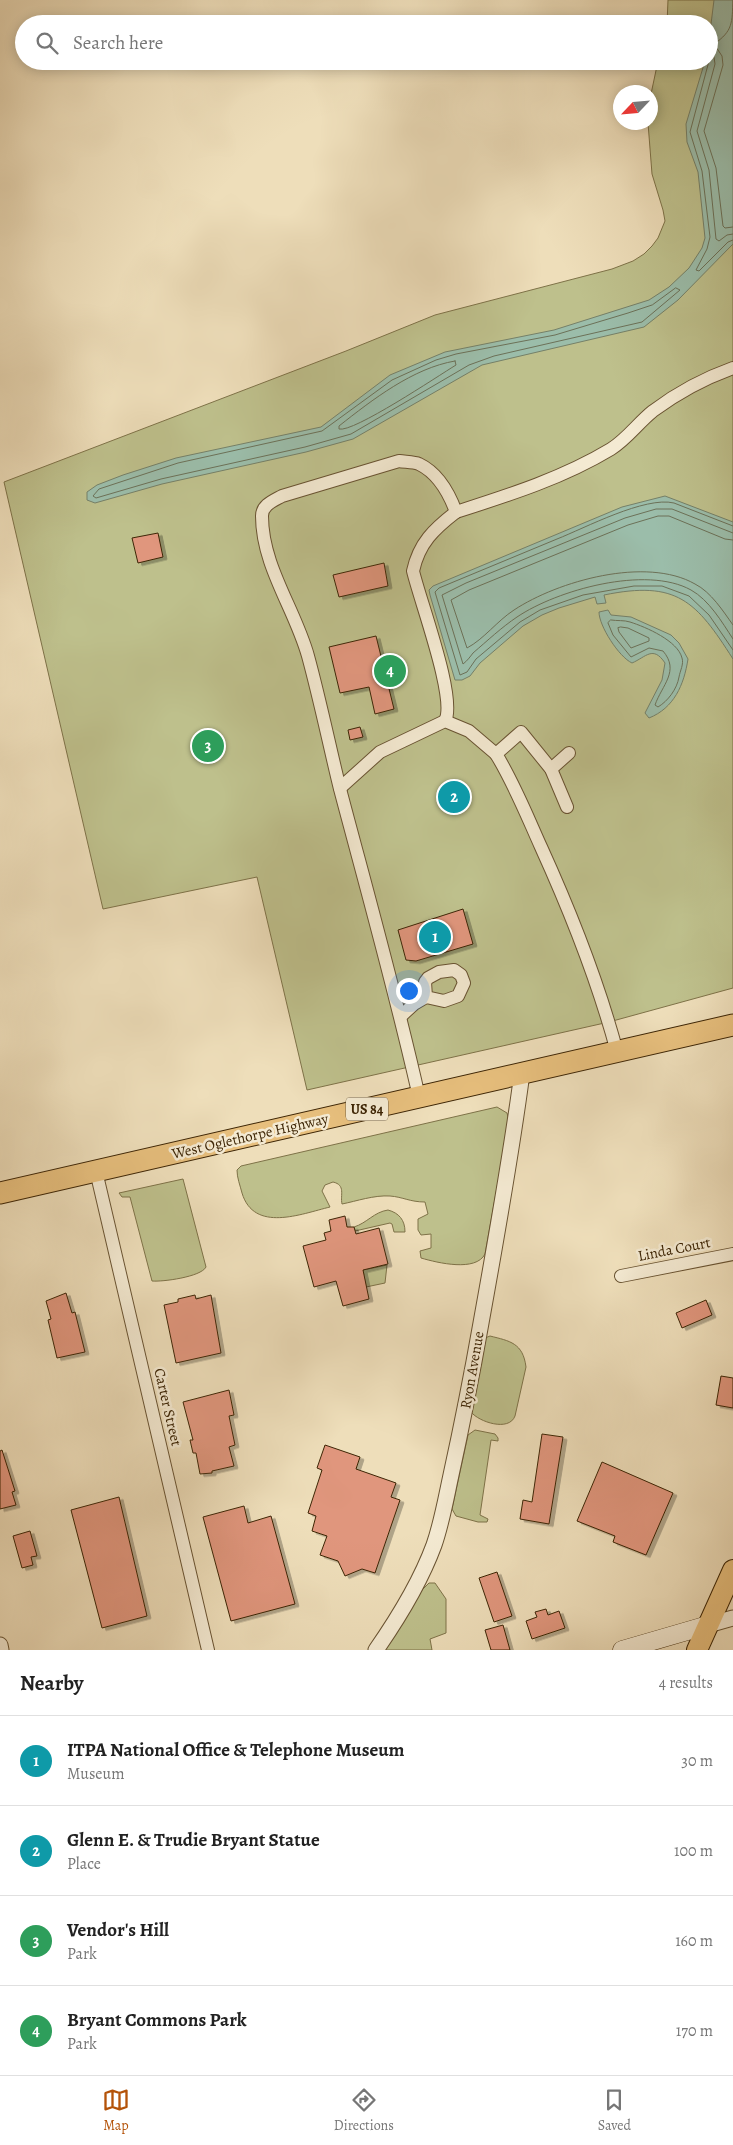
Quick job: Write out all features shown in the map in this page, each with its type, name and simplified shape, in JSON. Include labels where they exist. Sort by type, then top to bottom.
[{"type":"highway","name":"West Oglethorpe Highway","points":[[0,1193],[733,1025]]},
{"type":"main road","points":[[697,1650],[733,1570]]},
{"type":"main road","points":[[622,1650],[708,1625]]},
{"type":"street","points":[[340,788],[380,752],[445,721],[448,712],[445,686],[413,571],[416,556],[434,529],[456,512],[532,485],[613,448],[653,412],[674,397],[712,376],[733,368]]},
{"type":"street","points":[[419,1097],[401,1016],[340,788],[307,654],[264,538],[262,514],[265,506],[282,496],[399,461],[419,464],[438,478],[450,496],[456,512]]},
{"type":"street","points":[[445,721],[469,731],[496,754],[524,809],[570,914],[609,1022],[617,1052]]},
{"type":"street","points":[[496,754],[521,732],[551,769],[567,807]]},
{"type":"street","points":[[551,769],[568,753]]},
{"type":"street","points":[[401,1016],[414,1004],[426,997]]},
{"type":"street","name":"Ryon Avenue","points":[[376,1650],[397,1620],[422,1574],[441,1520],[480,1329],[511,1155],[522,1074]]},
{"type":"street","name":"Carter Street","points":[[96,1171],[208,1650]]},
{"type":"street","name":"Linda Court","points":[[621,1276],[733,1254]]},
{"type":"street","points":[[708,1625],[733,1618]]},
{"type":"street","points":[[0,1645],[1,1650]]},
{"type":"green space","points":[[668,0],[733,0],[733,988],[609,1022],[307,1090],[257,877],[103,909],[4,482],[435,315],[612,269],[633,261],[644,254],[658,238],[665,221],[652,174],[649,130],[658,130],[658,85],[653,85],[656,70],[718,70],[718,15],[667,15]]},
{"type":"green space","points":[[497,1107],[507,1113],[509,1121],[485,1254],[474,1263],[456,1265],[421,1258],[420,1251],[431,1248],[431,1234],[421,1235],[418,1230],[418,1219],[428,1214],[425,1202],[384,1196],[342,1204],[340,1185],[333,1182],[325,1185],[322,1191],[330,1207],[280,1218],[267,1217],[257,1213],[248,1205],[242,1193],[237,1170],[241,1166]]},
{"type":"green space","points":[[183,1179],[206,1267],[197,1274],[172,1280],[152,1281],[130,1197],[122,1197],[119,1193]]},
{"type":"green space","points":[[388,1210],[401,1218],[405,1232],[394,1232],[390,1223],[355,1231],[354,1227]]},
{"type":"green space","points":[[387,1265],[385,1283],[366,1287],[363,1270]]},
{"type":"green space","points":[[490,1336],[514,1344],[519,1348],[526,1367],[515,1416],[507,1424],[487,1422],[471,1412],[485,1338]]},
{"type":"green space","points":[[475,1430],[495,1434],[498,1438],[498,1441],[491,1440],[480,1515],[488,1519],[487,1522],[478,1522],[456,1516],[452,1509],[468,1435]]},
{"type":"green space","points":[[429,1583],[435,1583],[446,1599],[446,1633],[430,1639],[432,1650],[385,1650],[422,1590]]},
{"type":"water","points":[[714,0],[733,0],[733,244],[678,300],[644,327],[482,365],[353,439],[306,452],[162,484],[95,503],[87,500],[87,492],[97,485],[176,458],[321,427],[390,375],[445,352],[554,330],[649,300],[669,287],[689,268],[702,248],[705,238],[698,172],[687,142],[686,124],[702,70],[718,70],[718,15],[712,15]]},
{"type":"water","points":[[665,496],[733,522],[733,659],[707,622],[695,609],[682,600],[667,593],[629,591],[604,595],[606,603],[597,604],[595,597],[542,615],[523,626],[480,663],[470,676],[462,680],[455,680],[430,595],[429,590],[433,586],[622,507]]},
{"type":"water","points":[[608,610],[611,615],[631,617],[671,635],[679,643],[688,659],[684,678],[671,702],[658,714],[649,718],[645,713],[662,680],[665,663],[657,655],[653,654],[649,654],[632,663],[627,660],[616,648],[602,625],[599,612]]},
{"type":"building","points":[[158,533],[163,557],[138,563],[132,538]]},
{"type":"building","points":[[384,563],[388,586],[339,597],[333,575]]},
{"type":"building","points":[[376,636],[394,709],[375,714],[369,687],[340,693],[329,647]]},
{"type":"building","points":[[360,727],[363,737],[350,740],[348,730]]},
{"type":"building","points":[[463,909],[473,944],[416,961],[406,960],[398,930]]},
{"type":"building","points":[[345,1216],[347,1227],[354,1227],[356,1234],[379,1228],[388,1264],[363,1270],[369,1299],[343,1306],[336,1281],[314,1287],[303,1246],[326,1240],[324,1233],[331,1231],[329,1220]]},
{"type":"building","points":[[66,1293],[72,1313],[75,1312],[85,1352],[57,1358],[48,1320],[51,1319],[46,1301]]},
{"type":"building","points":[[195,1295],[196,1299],[211,1295],[221,1353],[176,1363],[164,1305]]},
{"type":"building","points":[[706,1300],[712,1315],[682,1328],[676,1313]]},
{"type":"building","points":[[721,1376],[733,1378],[733,1408],[716,1405]]},
{"type":"building","points":[[229,1390],[234,1415],[229,1416],[235,1445],[229,1447],[234,1466],[212,1471],[212,1473],[200,1474],[196,1453],[193,1453],[190,1440],[193,1440],[183,1402]]},
{"type":"building","points":[[542,1434],[563,1437],[549,1524],[520,1519],[523,1500],[532,1502]]},
{"type":"building","points":[[325,1445],[360,1457],[356,1469],[396,1483],[391,1497],[400,1500],[375,1573],[362,1569],[345,1576],[338,1561],[320,1555],[327,1536],[312,1531],[316,1516],[308,1513],[322,1470],[317,1468]]},
{"type":"building","points":[[2,1450],[15,1491],[12,1492],[16,1505],[0,1509],[0,1451]]},
{"type":"building","points":[[602,1462],[673,1493],[646,1555],[613,1542],[615,1536],[577,1521]]},
{"type":"building","points":[[119,1497],[147,1616],[102,1628],[71,1510]]},
{"type":"building","points":[[244,1506],[248,1523],[271,1516],[295,1604],[231,1621],[203,1517]]},
{"type":"building","points":[[30,1531],[37,1556],[31,1557],[33,1565],[22,1568],[13,1536]]},
{"type":"building","points":[[497,1572],[512,1616],[494,1622],[479,1578]]},
{"type":"building","points":[[546,1609],[548,1615],[559,1611],[565,1628],[532,1639],[526,1621],[537,1617],[535,1612]]},
{"type":"building","points":[[503,1625],[510,1650],[491,1650],[485,1630]]},
{"type":"place","name":"Bryant Commons Park","points":[[390,671]]},
{"type":"place","name":"Vendor's Hill","points":[[208,746]]},
{"type":"place","name":"Glenn E. & Trudie Bryant Statue","points":[[454,797]]},
{"type":"place","name":"ITPA National Office & Telephone Museum","points":[[435,937]]}]
